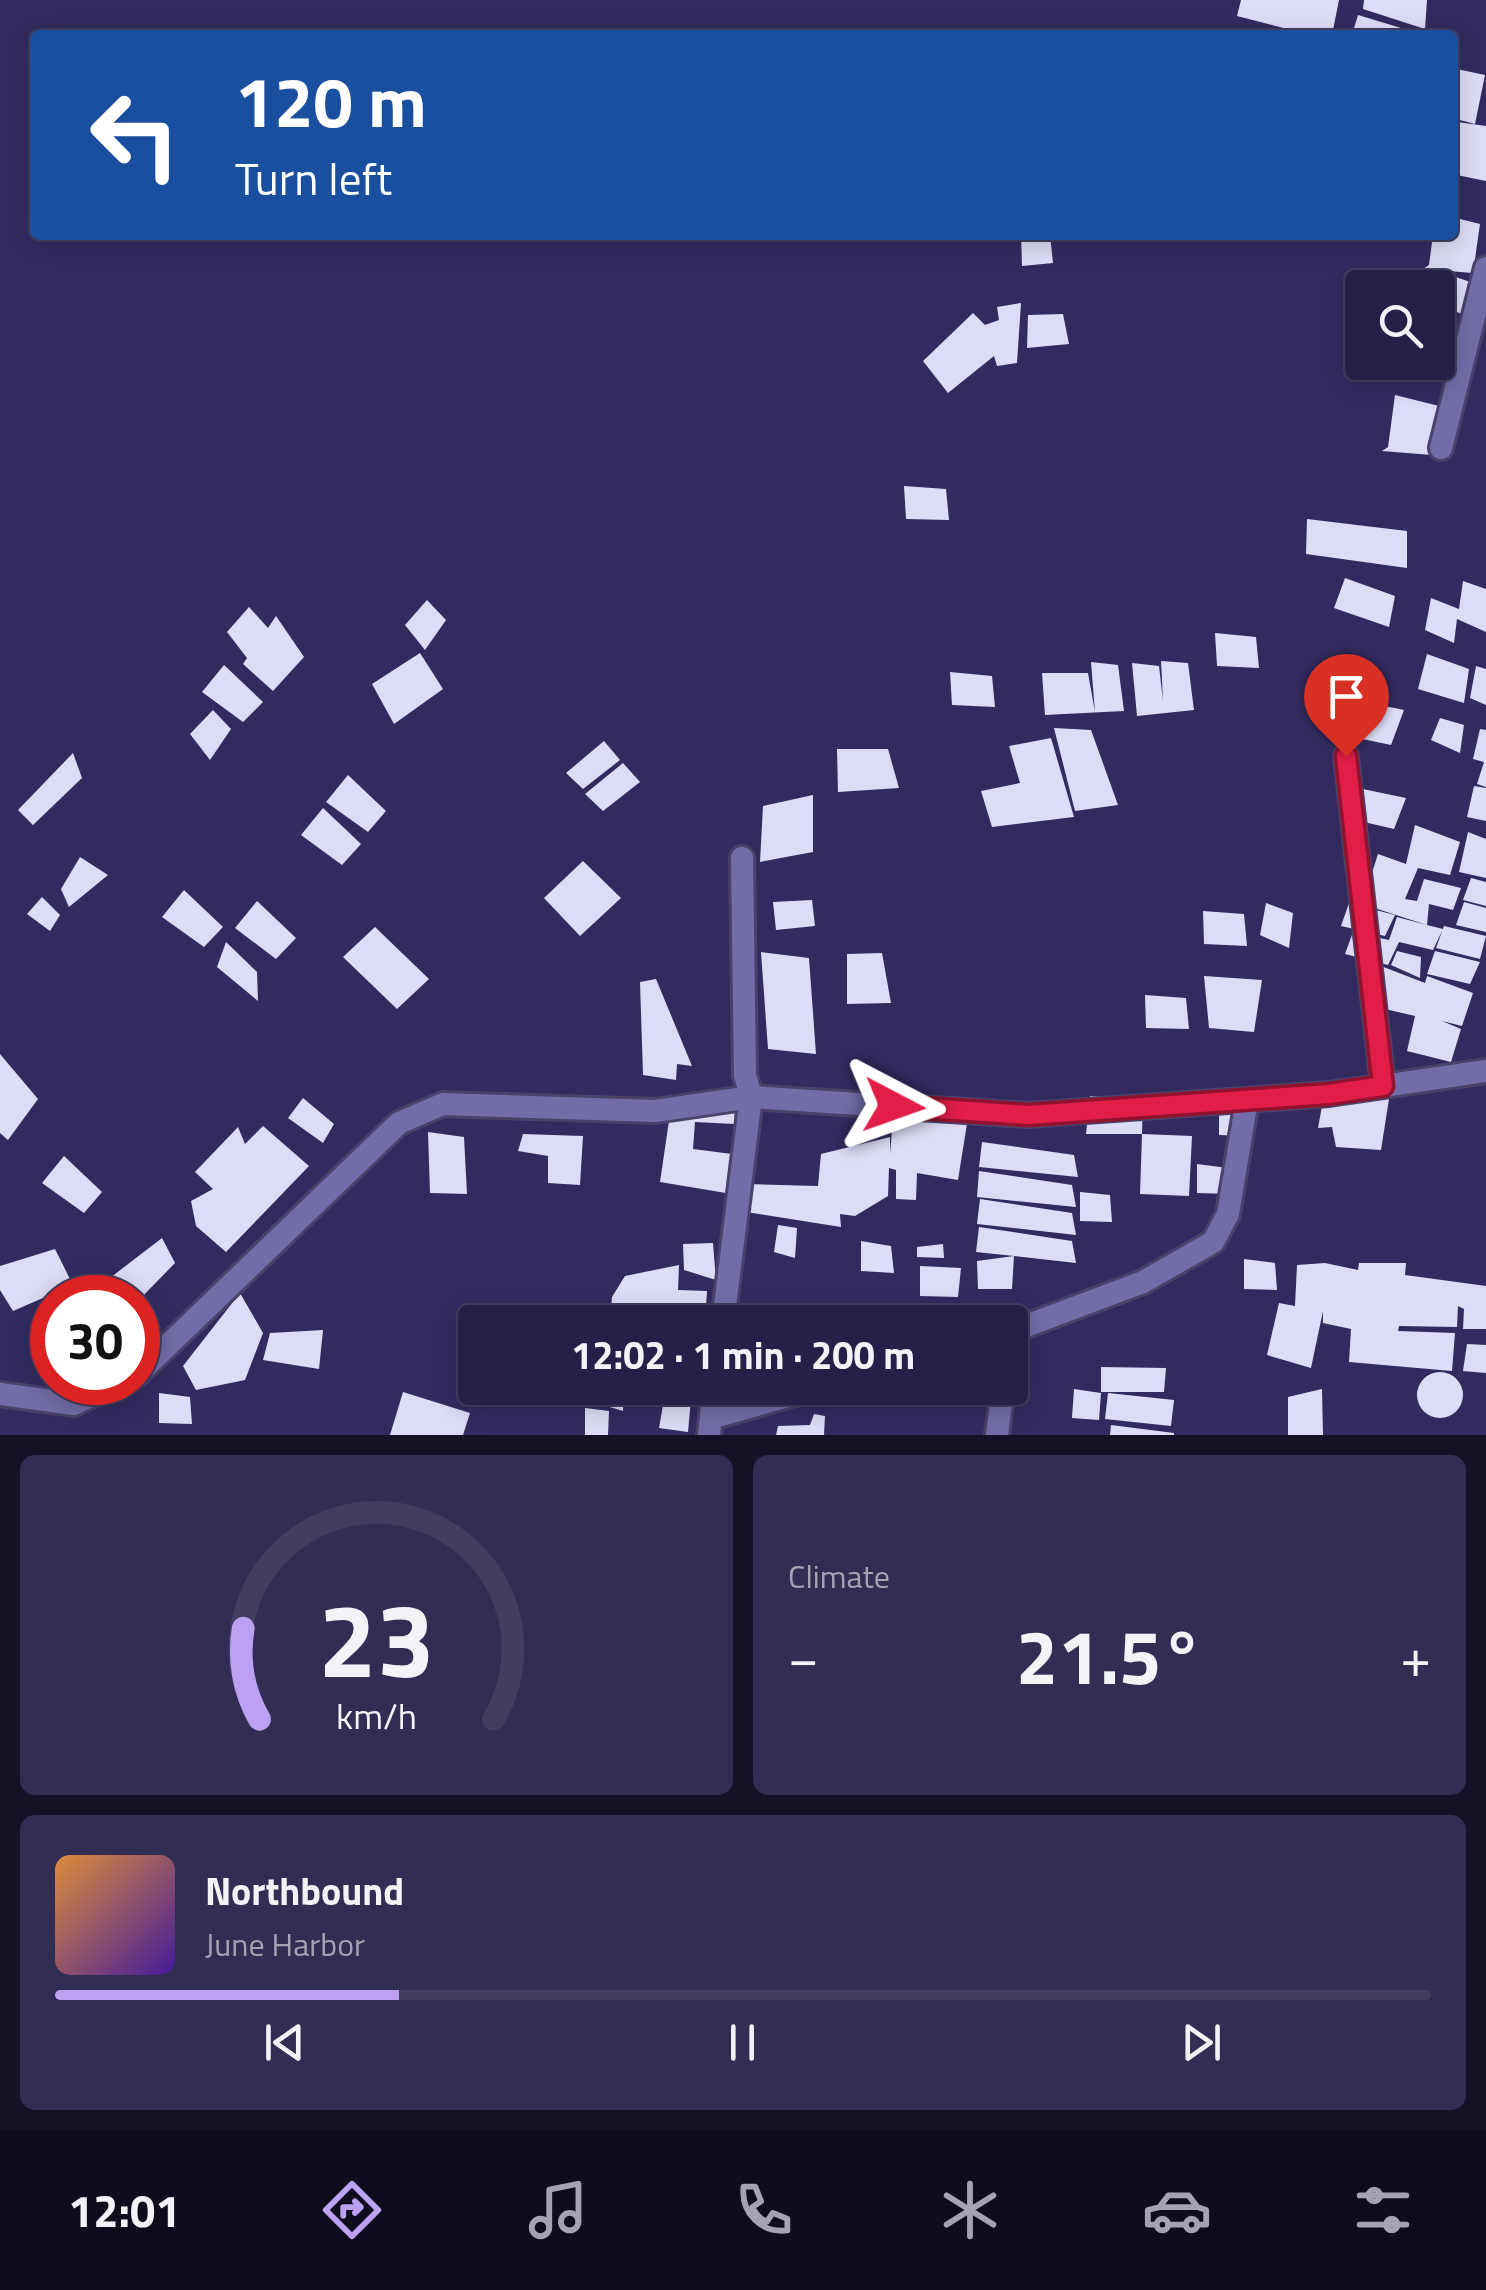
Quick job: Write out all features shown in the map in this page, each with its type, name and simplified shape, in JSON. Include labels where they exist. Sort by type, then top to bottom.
[{"type":"street","points":[[1441,448],[1486,268]]},
{"type":"street","points":[[1346,756],[1383,1086]]},
{"type":"street","points":[[724,1305],[751,1097],[746,1075],[742,858]]},
{"type":"street","points":[[160,1353],[400,1122],[443,1104],[654,1112],[751,1097],[1028,1115],[1247,1100],[1383,1086],[1485,1069]]},
{"type":"street","points":[[1028,1326],[1144,1282],[1213,1242],[1228,1214],[1247,1100]]},
{"type":"street","points":[[0,1394],[30,1398]]},
{"type":"street","points":[[710,1426],[769,1405]]},
{"type":"street","points":[[997,1435],[1001,1405]]},
{"type":"building","points":[[1241,0],[1339,0],[1333,30],[1291,30],[1237,16]]},
{"type":"building","points":[[1364,0],[1427,0],[1425,29],[1363,9]]},
{"type":"building","points":[[1358,15],[1408,30],[1354,30]]},
{"type":"building","points":[[1458,69],[1485,75],[1475,124],[1458,120]]},
{"type":"building","points":[[1458,122],[1486,126],[1486,181],[1458,175]]},
{"type":"building","points":[[1458,218],[1480,224],[1473,273],[1423,269],[1429,265],[1432,240],[1458,240]]},
{"type":"building","points":[[1021,240],[1051,240],[1053,263],[1022,266]]},
{"type":"building","points":[[1455,277],[1482,286],[1473,318],[1455,311]]},
{"type":"building","points":[[1021,303],[1017,363],[997,366],[994,356],[948,393],[923,361],[973,313],[985,325],[999,320],[997,307]]},
{"type":"building","points":[[1063,314],[1069,344],[1027,348],[1028,315]]},
{"type":"building","points":[[1395,395],[1439,406],[1432,455],[1382,451],[1388,447]]},
{"type":"building","points":[[904,486],[946,489],[949,520],[906,519]]},
{"type":"building","points":[[1307,519],[1407,531],[1407,568],[1306,554]]},
{"type":"building","points":[[1345,578],[1395,596],[1389,627],[1334,608]]},
{"type":"building","points":[[1463,581],[1486,589],[1486,632],[1457,619],[1454,643],[1425,630],[1431,598],[1459,609]]},
{"type":"building","points":[[427,600],[446,620],[425,650],[405,625]]},
{"type":"building","points":[[249,607],[268,628],[276,616],[304,657],[273,691],[243,664],[247,658],[227,632]]},
{"type":"building","points":[[1215,633],[1256,637],[1259,668],[1217,666]]},
{"type":"building","points":[[420,653],[443,689],[394,724],[372,684]]},
{"type":"building","points":[[1427,654],[1469,669],[1464,703],[1418,689]]},
{"type":"building","points":[[1161,661],[1188,663],[1194,710],[1137,716],[1132,663],[1159,666],[1163,701]]},
{"type":"building","points":[[1091,662],[1118,665],[1124,711],[1045,715],[1042,673],[1088,673],[1095,712]]},
{"type":"building","points":[[224,665],[263,702],[243,722],[202,692]]},
{"type":"building","points":[[1476,666],[1486,669],[1486,705],[1470,698]]},
{"type":"building","points":[[950,672],[992,676],[995,707],[952,705]]},
{"type":"building","points":[[1356,700],[1404,710],[1391,745],[1348,736]]},
{"type":"building","points":[[213,710],[231,729],[210,760],[190,734]]},
{"type":"building","points":[[1440,718],[1464,725],[1460,753],[1431,740]]},
{"type":"building","points":[[1054,728],[1091,730],[1118,805],[1075,811]]},
{"type":"building","points":[[1480,729],[1486,730],[1486,787],[1477,784],[1484,762],[1473,759]]},
{"type":"building","points":[[1051,738],[1074,817],[992,827],[981,791],[1020,783],[1009,746]]},
{"type":"building","points":[[604,741],[620,760],[583,789],[566,773]]},
{"type":"building","points":[[837,749],[888,749],[899,788],[838,792]]},
{"type":"building","points":[[73,753],[82,778],[33,825],[18,810]]},
{"type":"building","points":[[623,763],[640,782],[603,811],[585,794]]},
{"type":"building","points":[[348,775],[386,811],[368,832],[326,802]]},
{"type":"building","points":[[1474,786],[1486,788],[1486,821],[1467,817]]},
{"type":"building","points":[[1358,788],[1406,798],[1394,829],[1351,819]]},
{"type":"building","points":[[813,795],[813,852],[760,862],[763,806]]},
{"type":"building","points":[[323,808],[361,844],[342,865],[301,835]]},
{"type":"building","points":[[1415,825],[1460,842],[1450,875],[1418,868],[1405,899],[1417,901],[1424,879],[1461,888],[1453,910],[1429,904],[1427,925],[1362,904],[1378,854],[1406,864]]},
{"type":"building","points":[[1468,832],[1486,839],[1486,878],[1459,872]]},
{"type":"building","points":[[80,857],[108,875],[69,907],[61,889]]},
{"type":"building","points":[[583,861],[621,898],[580,936],[544,898]]},
{"type":"building","points":[[1471,878],[1486,882],[1486,906],[1463,900]]},
{"type":"building","points":[[184,890],[223,927],[204,947],[162,917]]},
{"type":"building","points":[[42,897],[60,915],[50,931],[27,914]]},
{"type":"building","points":[[812,900],[815,926],[776,930],[773,902]]},
{"type":"building","points":[[257,901],[296,938],[276,959],[235,928]]},
{"type":"building","points":[[1464,902],[1486,908],[1486,932],[1456,925]]},
{"type":"building","points":[[1266,903],[1293,913],[1289,948],[1260,935]]},
{"type":"building","points":[[1349,903],[1395,915],[1385,936],[1341,926]]},
{"type":"building","points":[[1203,911],[1244,914],[1247,946],[1204,944]]},
{"type":"building","points":[[1397,917],[1443,929],[1433,950],[1399,942],[1388,965],[1345,954],[1353,932],[1389,940]]},
{"type":"building","points":[[1444,926],[1486,936],[1480,959],[1436,948]]},
{"type":"building","points":[[375,927],[429,979],[397,1009],[343,957]]},
{"type":"building","points":[[226,942],[257,972],[258,1001],[217,967]]},
{"type":"building","points":[[1397,951],[1421,957],[1420,978],[1391,965]]},
{"type":"building","points":[[1435,951],[1480,962],[1470,984],[1427,974]]},
{"type":"building","points":[[761,952],[809,958],[816,1054],[768,1049]]},
{"type":"building","points":[[882,953],[891,1003],[847,1004],[847,954]]},
{"type":"building","points":[[1381,966],[1425,983],[1427,976],[1473,993],[1462,1026],[1442,1021],[1461,1029],[1451,1062],[1407,1051],[1415,1016],[1372,1006]]},
{"type":"building","points":[[1204,976],[1262,980],[1254,1032],[1209,1028]]},
{"type":"building","points":[[656,979],[692,1066],[677,1064],[676,1080],[643,1075],[640,982]]},
{"type":"building","points":[[1145,995],[1186,998],[1189,1029],[1146,1028]]},
{"type":"building","points":[[0,1054],[38,1099],[8,1140],[0,1133]]},
{"type":"building","points":[[1324,1095],[1389,1099],[1381,1150],[1336,1147],[1332,1127],[1318,1128]]},
{"type":"building","points":[[1090,1096],[1143,1098],[1142,1134],[1086,1134]]},
{"type":"building","points":[[303,1098],[334,1124],[323,1143],[288,1118]]},
{"type":"building","points":[[894,1106],[969,1111],[958,1180],[917,1173],[916,1200],[896,1199],[896,1170],[889,1168],[888,1196],[855,1216],[840,1214],[841,1227],[746,1212],[747,1184],[818,1186],[821,1154],[890,1137],[890,1154]]},
{"type":"building","points":[[1219,1106],[1249,1110],[1252,1136],[1219,1135]]},
{"type":"building","points":[[735,1109],[734,1124],[695,1122],[693,1149],[732,1154],[726,1193],[660,1182],[670,1114]]},
{"type":"building","points":[[263,1126],[309,1166],[226,1252],[196,1226],[191,1201],[213,1189],[195,1172],[238,1127],[245,1144]]},
{"type":"building","points":[[428,1132],[464,1137],[467,1194],[430,1193]]},
{"type":"building","points":[[523,1134],[583,1136],[580,1185],[548,1183],[548,1156],[518,1151]]},
{"type":"building","points":[[1142,1134],[1192,1136],[1189,1196],[1140,1194]]},
{"type":"building","points":[[982,1142],[1074,1155],[1078,1177],[979,1167]]},
{"type":"building","points":[[64,1156],[102,1192],[84,1213],[42,1183]]},
{"type":"building","points":[[1197,1164],[1228,1168],[1230,1194],[1197,1193]]},
{"type":"building","points":[[979,1171],[1072,1185],[1076,1207],[977,1197]]},
{"type":"building","points":[[1080,1192],[1110,1195],[1112,1222],[1080,1221]]},
{"type":"building","points":[[980,1199],[1072,1213],[1076,1235],[977,1224]]},
{"type":"building","points":[[778,1225],[797,1228],[795,1258],[774,1252]]},
{"type":"building","points":[[979,1227],[1072,1241],[1076,1263],[976,1252]]},
{"type":"building","points":[[162,1238],[175,1263],[160,1278],[160,1275],[114,1275]]},
{"type":"building","points":[[861,1241],[891,1246],[894,1273],[861,1271]]},
{"type":"building","points":[[713,1243],[716,1280],[684,1270],[683,1244]]},
{"type":"building","points":[[943,1244],[944,1258],[917,1257],[917,1247]]},
{"type":"building","points":[[55,1249],[68,1275],[30,1275],[30,1304],[13,1311],[0,1290],[0,1266]]},
{"type":"building","points":[[1014,1256],[1012,1289],[978,1289],[977,1261]]},
{"type":"building","points":[[1244,1259],[1275,1263],[1277,1290],[1244,1289]]},
{"type":"building","points":[[1325,1263],[1358,1270],[1359,1263],[1406,1263],[1405,1275],[1486,1286],[1486,1329],[1463,1329],[1464,1309],[1458,1306],[1457,1327],[1399,1326],[1398,1331],[1455,1333],[1452,1371],[1349,1362],[1351,1329],[1323,1323],[1323,1311],[1311,1368],[1267,1355],[1279,1303],[1295,1306],[1297,1265]]},
{"type":"building","points":[[679,1265],[678,1290],[707,1291],[706,1305],[611,1305],[625,1276]]},
{"type":"building","points":[[920,1266],[961,1268],[958,1297],[920,1296]]},
{"type":"building","points":[[240,1293],[263,1333],[245,1380],[196,1390],[183,1366]]},
{"type":"building","points":[[323,1330],[319,1369],[263,1360],[270,1333]]},
{"type":"building","points":[[1467,1344],[1486,1345],[1486,1373],[1463,1371]]},
{"type":"building","points":[[1101,1367],[1166,1368],[1164,1392],[1101,1392]]},
{"type":"building","points":[[1440,1372],[1456,1379],[1463,1395],[1456,1411],[1440,1418],[1424,1411],[1417,1395],[1424,1379]]},
{"type":"building","points":[[1074,1389],[1101,1393],[1099,1420],[1072,1418]]},
{"type":"building","points":[[1322,1389],[1323,1435],[1288,1435],[1288,1397]]},
{"type":"building","points":[[403,1392],[470,1413],[463,1435],[390,1435]]},
{"type":"building","points":[[160,1393],[190,1397],[192,1424],[159,1423]]},
{"type":"building","points":[[1108,1393],[1174,1400],[1171,1426],[1105,1419]]},
{"type":"building","points":[[663,1405],[690,1405],[688,1432],[659,1428]]},
{"type":"building","points":[[585,1408],[609,1411],[608,1435],[585,1435]]},
{"type":"building","points":[[814,1414],[825,1416],[824,1435],[776,1435],[778,1426],[810,1425]]},
{"type":"building","points":[[1111,1425],[1174,1433],[1174,1435],[1110,1435]]},
{"type":"route","points":[[894,1106],[1028,1115],[1329,1094],[1383,1086],[1346,756]]}]
